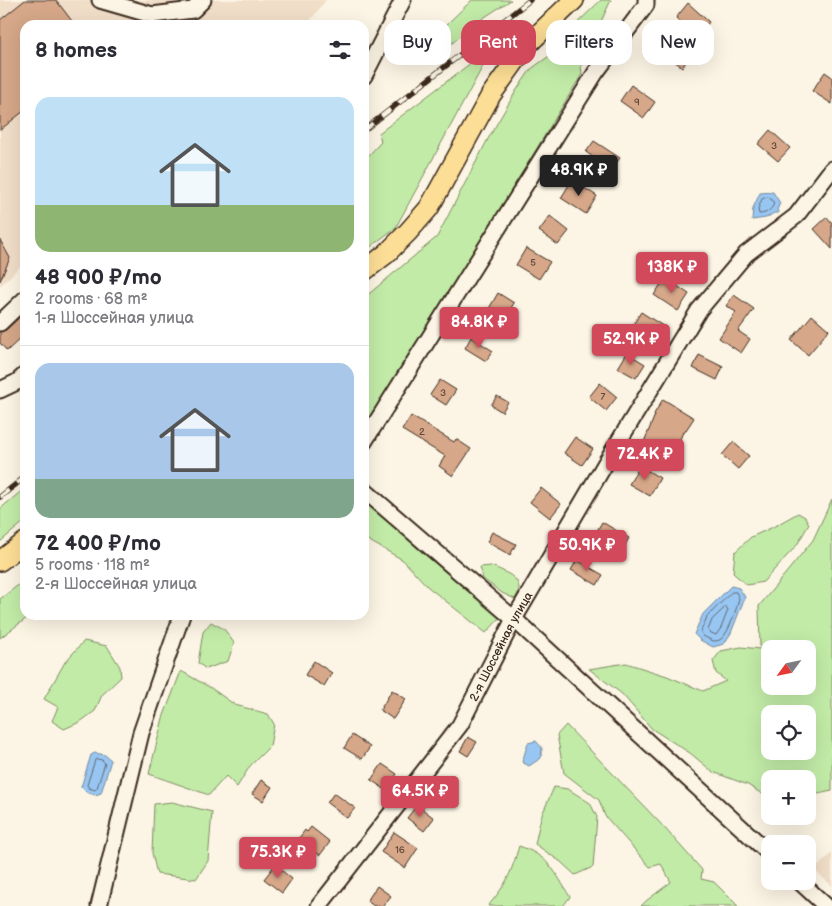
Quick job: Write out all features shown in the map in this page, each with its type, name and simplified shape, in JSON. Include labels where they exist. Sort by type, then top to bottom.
[{"type":"main road","points":[[369,267],[408,232],[429,208],[491,94],[526,46],[574,0]]},
{"type":"main road","points":[[0,561],[20,546]]},
{"type":"street","points":[[100,0],[152,15],[193,10],[203,0]]},
{"type":"street","points":[[369,66],[403,0]]},
{"type":"street","points":[[369,434],[596,72],[646,5],[646,0]]},
{"type":"street","name":"2-я Шоссейная улица","points":[[319,906],[460,725],[514,619],[608,458],[698,310],[746,254],[796,216],[832,169]]},
{"type":"street","points":[[0,323],[20,305]]},
{"type":"street","points":[[0,390],[20,379]]},
{"type":"street","points":[[369,494],[514,619],[761,846]]},
{"type":"street","points":[[99,906],[141,733],[180,620]]},
{"type":"street","points":[[809,890],[826,906]]},
{"type":"shaded area","points":[[0,0],[326,0],[311,20],[20,20],[20,267],[0,286]]},
{"type":"shaded area","points":[[832,853],[832,886],[816,872],[816,868]]},
{"type":"green space","points":[[472,0],[511,0],[480,20],[461,20],[461,36],[451,44],[451,20]]},
{"type":"green space","points":[[601,0],[611,0],[602,20],[580,20]]},
{"type":"green space","points":[[546,58],[546,65],[581,65],[582,74],[369,425],[369,294],[437,237],[488,139],[531,69]]},
{"type":"green space","points":[[468,65],[483,66],[396,227],[369,248],[369,155],[381,142],[379,133]]},
{"type":"green space","points":[[20,492],[20,525],[0,542],[0,509]]},
{"type":"green space","points":[[832,499],[832,791],[816,794],[816,770],[761,770],[761,793],[748,785],[713,772],[690,753],[652,729],[622,694],[589,669],[626,663],[667,676],[703,691],[726,681],[716,673],[713,661],[721,651],[741,647],[760,649],[759,606],[813,540]]},
{"type":"green space","points":[[369,504],[423,553],[500,618],[486,633],[428,587],[403,560],[369,541]]},
{"type":"green space","points":[[798,513],[805,517],[809,524],[797,545],[763,582],[747,585],[733,573],[735,552],[751,537]]},
{"type":"green space","points":[[491,566],[509,574],[517,582],[519,587],[515,599],[502,593],[483,579],[480,567]]},
{"type":"green space","points":[[20,584],[20,620],[24,620],[0,638],[0,599]]},
{"type":"green space","points":[[211,622],[224,629],[234,643],[228,661],[206,669],[198,663],[203,632]]},
{"type":"green space","points":[[84,641],[107,646],[120,667],[121,677],[102,695],[95,711],[80,722],[64,729],[52,721],[58,707],[44,699],[65,662]]},
{"type":"green space","points":[[181,671],[211,688],[235,705],[268,714],[274,724],[270,746],[250,766],[237,787],[226,776],[209,795],[149,774],[163,718]]},
{"type":"green space","points":[[566,725],[661,824],[702,870],[701,879],[714,882],[738,906],[641,906],[671,882],[661,864],[650,867],[605,816],[599,800],[564,773],[557,735]]},
{"type":"green space","points":[[554,787],[568,789],[590,803],[597,817],[593,867],[575,875],[561,862],[535,844],[541,817]]},
{"type":"green space","points":[[172,802],[212,812],[208,861],[196,879],[157,874],[152,853],[154,804]]},
{"type":"green space","points":[[519,846],[538,855],[550,866],[570,897],[563,906],[488,906],[508,878]]},
{"type":"water","points":[[773,192],[780,203],[777,210],[779,213],[774,213],[766,218],[752,220],[753,208],[760,193]]},
{"type":"water","points":[[731,586],[739,588],[745,597],[731,633],[724,644],[713,647],[700,640],[694,634],[703,614]]},
{"type":"water","points":[[536,741],[542,748],[541,758],[529,766],[522,762],[528,743]]},
{"type":"water","points":[[95,753],[105,755],[111,760],[101,793],[95,795],[86,792],[81,787],[91,755]]},
{"type":"building","points":[[25,0],[56,0],[71,20],[20,20],[20,114],[0,130],[0,20]]},
{"type":"building","points":[[688,3],[707,20],[678,20],[676,18]]},
{"type":"building","points":[[825,72],[832,77],[832,104],[812,91]]},
{"type":"building","points":[[631,85],[655,102],[644,118],[620,101]]},
{"type":"building","points":[[770,130],[790,148],[778,161],[758,144]]},
{"type":"building","points":[[594,141],[620,158],[611,170],[586,152]]},
{"type":"building","points":[[572,180],[597,196],[586,214],[561,198]]},
{"type":"building","points":[[550,216],[569,231],[558,245],[539,231]]},
{"type":"building","points":[[827,217],[832,223],[832,249],[814,229]]},
{"type":"building","points":[[0,240],[10,258],[0,281]]},
{"type":"building","points":[[526,248],[550,262],[539,279],[516,265]]},
{"type":"building","points":[[665,278],[689,294],[678,311],[654,295]]},
{"type":"building","points":[[498,293],[514,303],[500,326],[484,317]]},
{"type":"building","points":[[734,295],[754,309],[738,331],[750,339],[741,353],[719,338],[736,312],[726,306]]},
{"type":"building","points":[[641,312],[666,328],[656,343],[631,328]]},
{"type":"building","points":[[812,315],[829,330],[808,355],[791,340]]},
{"type":"building","points":[[20,317],[20,339],[7,351],[0,343],[0,332],[6,330]]},
{"type":"building","points":[[471,337],[493,351],[486,361],[465,348]]},
{"type":"building","points":[[627,353],[645,364],[636,378],[618,368]]},
{"type":"building","points":[[699,355],[723,367],[717,380],[693,368]]},
{"type":"building","points":[[440,380],[456,390],[446,405],[430,395]]},
{"type":"building","points":[[600,383],[617,397],[606,411],[589,397]]},
{"type":"building","points":[[497,396],[508,402],[502,412],[491,405]]},
{"type":"building","points":[[663,399],[694,418],[683,432],[674,454],[644,442],[654,414]]},
{"type":"building","points":[[411,416],[454,442],[456,439],[471,449],[453,476],[439,466],[445,456],[402,430]]},
{"type":"building","points":[[575,437],[593,449],[582,465],[564,453]]},
{"type":"building","points":[[733,442],[749,456],[738,469],[722,455]]},
{"type":"building","points":[[640,466],[660,478],[650,496],[629,484]]},
{"type":"building","points":[[541,488],[561,504],[550,518],[530,502]]},
{"type":"building","points":[[602,522],[629,538],[621,552],[594,536]]},
{"type":"building","points":[[492,532],[516,544],[510,555],[487,542]]},
{"type":"building","points":[[577,560],[603,575],[597,585],[571,570]]},
{"type":"building","points":[[314,661],[332,673],[324,686],[305,675]]},
{"type":"building","points":[[392,690],[406,699],[393,719],[380,710]]},
{"type":"building","points":[[352,735],[370,747],[362,759],[344,748]]},
{"type":"building","points":[[468,737],[477,742],[468,756],[460,751]]},
{"type":"building","points":[[382,764],[397,774],[386,790],[371,780]]},
{"type":"building","points":[[261,780],[272,787],[263,801],[252,794]]},
{"type":"building","points":[[334,793],[355,808],[347,818],[327,803]]},
{"type":"building","points":[[417,805],[434,818],[424,831],[407,818]]},
{"type":"building","points":[[311,827],[330,842],[320,855],[317,853],[312,859],[294,845],[305,830],[307,832]]},
{"type":"building","points":[[394,832],[418,848],[405,868],[381,852]]},
{"type":"building","points":[[275,865],[292,879],[282,893],[264,879]]},
{"type":"building","points":[[377,886],[391,896],[383,906],[374,906],[367,901]]},
{"type":"railway","points":[[369,126],[530,0]]},
{"type":"railway","points":[[0,497],[20,481]]}]
